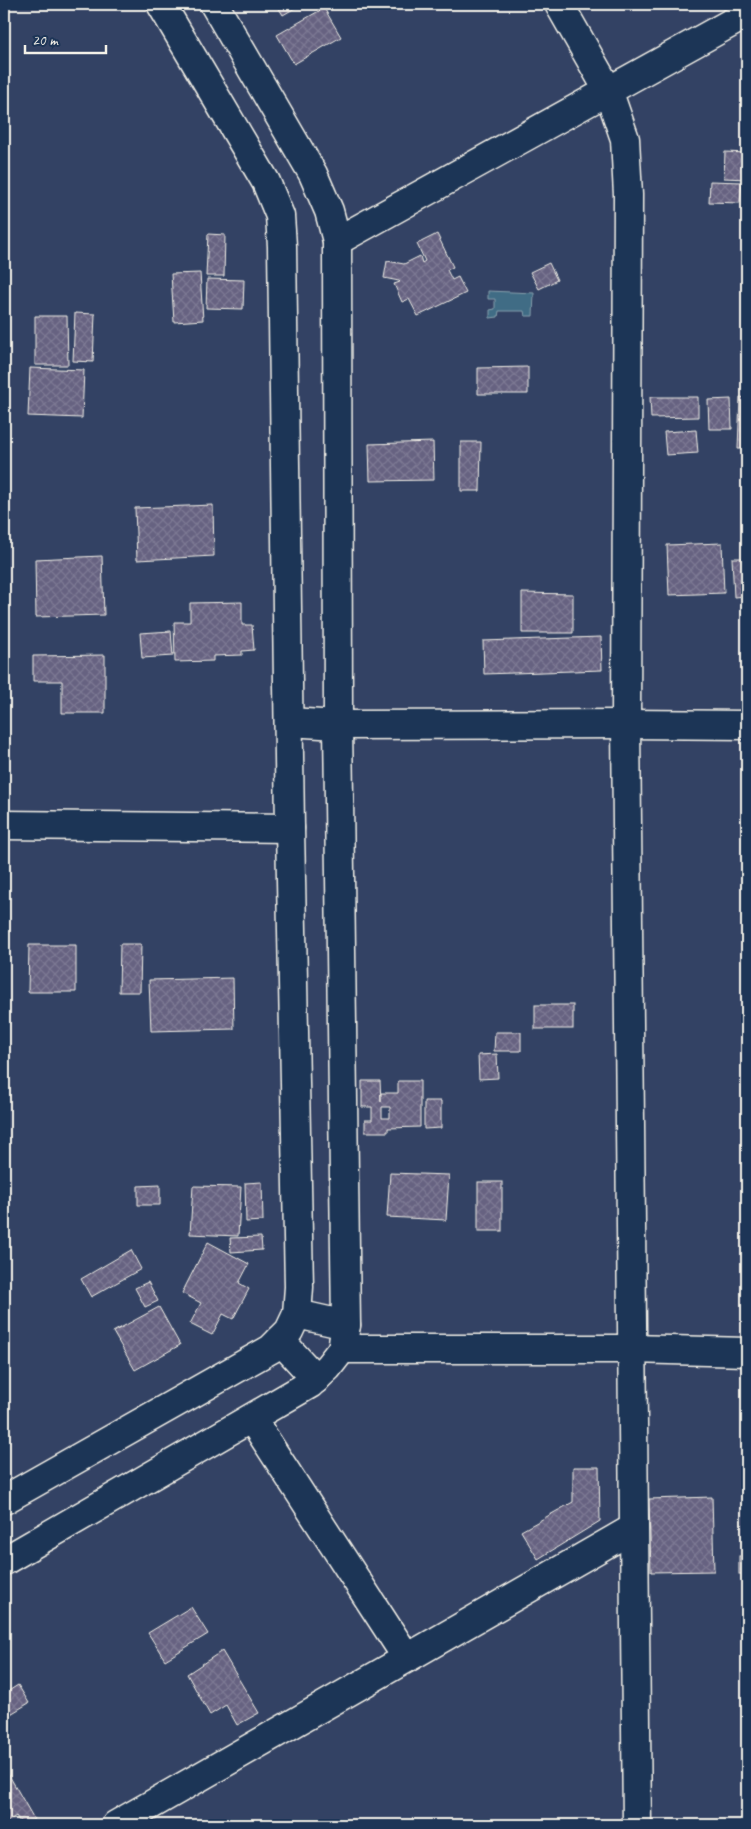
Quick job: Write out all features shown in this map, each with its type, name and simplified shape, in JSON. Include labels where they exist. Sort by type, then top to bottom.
[{"type":"street","points":[[4,1500],[271,1349],[290,1331],[297,1314],[300,1287],[280,216],[266,182],[161,4]]},
{"type":"street","points":[[4,1561],[310,1384],[328,1367],[344,1337],[338,725],[337,241],[329,211],[312,174],[214,4]]},
{"type":"street","points":[[559,4],[608,90],[625,138],[628,195],[626,724],[637,1825]]},
{"type":"street","points":[[337,241],[747,14]]},
{"type":"street","points":[[289,722],[338,725],[747,725]]},
{"type":"street","points":[[4,825],[290,828]]},
{"type":"street","points":[[297,1314],[344,1337],[631,1350],[747,1352]]},
{"type":"street","points":[[280,1340],[316,1379]]},
{"type":"street","points":[[252,1419],[407,1658]]},
{"type":"street","points":[[116,1825],[634,1528]]},
{"type":"water","points":[[488,291],[534,293],[533,316],[525,316],[524,311],[499,311],[498,317],[490,318],[490,310],[495,309],[495,299],[488,299]]},
{"type":"building","points":[[276,4],[302,4],[283,15]]},
{"type":"building","points":[[324,8],[341,37],[294,64],[277,35]]},
{"type":"building","points":[[725,152],[747,153],[747,179],[724,178]]},
{"type":"building","points":[[710,181],[742,182],[740,203],[709,202]]},
{"type":"building","points":[[208,234],[225,235],[224,276],[206,276]]},
{"type":"building","points":[[437,234],[453,267],[447,270],[452,280],[458,277],[466,293],[418,316],[409,299],[402,302],[394,284],[400,282],[384,278],[387,261],[404,264],[420,256],[422,263],[425,261],[417,244]]},
{"type":"building","points":[[549,263],[557,280],[539,289],[530,272]]},
{"type":"building","points":[[200,273],[203,320],[174,322],[171,274]]},
{"type":"building","points":[[207,279],[244,280],[243,309],[206,308]]},
{"type":"building","points":[[75,313],[95,314],[93,362],[73,361]]},
{"type":"building","points":[[35,316],[67,316],[68,365],[35,365]]},
{"type":"building","points":[[528,367],[528,394],[478,394],[478,368]]},
{"type":"building","points":[[30,368],[84,370],[82,418],[28,416]]},
{"type":"building","points":[[650,397],[698,397],[698,417],[651,418]]},
{"type":"building","points":[[740,397],[747,398],[747,449],[738,449]]},
{"type":"building","points":[[731,399],[732,429],[709,429],[708,400]]},
{"type":"building","points":[[696,430],[698,453],[666,455],[664,432]]},
{"type":"building","points":[[433,442],[434,480],[370,481],[369,444]]},
{"type":"building","points":[[461,442],[481,442],[480,491],[461,491]]},
{"type":"building","points":[[213,505],[214,556],[137,560],[135,508]]},
{"type":"building","points":[[722,543],[724,593],[669,595],[667,545]]},
{"type":"building","points":[[102,556],[104,615],[36,617],[35,559]]},
{"type":"building","points":[[732,558],[747,558],[747,596],[734,597]]},
{"type":"building","points":[[522,593],[573,594],[573,633],[522,633]]},
{"type":"building","points":[[242,602],[242,625],[252,625],[254,650],[242,651],[242,655],[213,656],[213,661],[175,662],[174,622],[190,622],[190,603]]},
{"type":"building","points":[[171,631],[173,656],[142,658],[140,633]]},
{"type":"building","points":[[601,637],[602,670],[484,674],[483,641]]},
{"type":"building","points":[[105,655],[105,713],[62,713],[62,681],[33,681],[33,656]]},
{"type":"building","points":[[120,944],[141,944],[140,992],[119,992]]},
{"type":"building","points":[[29,945],[76,945],[76,992],[28,992]]},
{"type":"building","points":[[233,978],[234,1029],[151,1031],[149,980]]},
{"type":"building","points":[[535,1005],[573,1005],[573,1029],[535,1029]]},
{"type":"building","points":[[495,1032],[521,1032],[521,1051],[494,1051]]},
{"type":"building","points":[[497,1054],[498,1078],[479,1079],[478,1055]]},
{"type":"building","points":[[362,1081],[380,1081],[381,1102],[381,1093],[398,1093],[398,1081],[420,1081],[420,1127],[388,1128],[388,1132],[365,1132],[365,1120],[372,1120],[372,1107],[362,1107]],"holes":[[[382,1107],[390,1107],[390,1118],[382,1118]]]},
{"type":"building","points":[[424,1101],[441,1101],[441,1128],[424,1129]]},
{"type":"building","points":[[390,1173],[449,1175],[446,1220],[387,1217]]},
{"type":"building","points":[[262,1182],[263,1221],[246,1222],[245,1183]]},
{"type":"building","points":[[478,1182],[502,1182],[502,1231],[478,1231]]},
{"type":"building","points":[[160,1185],[160,1205],[138,1205],[138,1186]]},
{"type":"building","points":[[193,1186],[241,1187],[238,1236],[190,1234]]},
{"type":"building","points":[[261,1237],[262,1250],[231,1252],[230,1238]]},
{"type":"building","points":[[208,1242],[249,1264],[239,1283],[249,1289],[233,1319],[223,1314],[212,1335],[190,1324],[201,1303],[182,1293]]},
{"type":"building","points":[[131,1250],[141,1269],[91,1297],[81,1279]]},
{"type":"building","points":[[148,1282],[158,1301],[145,1307],[135,1288]]},
{"type":"building","points":[[159,1307],[180,1345],[135,1370],[113,1332]]},
{"type":"building","points":[[573,1467],[599,1467],[600,1521],[538,1559],[521,1531],[573,1502]]},
{"type":"building","points":[[712,1497],[714,1571],[651,1572],[649,1499]]},
{"type":"building","points":[[739,1556],[747,1556],[747,1574],[739,1574]]},
{"type":"building","points":[[191,1607],[208,1634],[165,1660],[148,1633]]},
{"type":"building","points":[[222,1651],[259,1713],[237,1725],[226,1705],[210,1715],[187,1674]]},
{"type":"building","points":[[18,1685],[29,1703],[4,1718],[4,1694]]},
{"type":"building","points":[[6,1770],[34,1819],[24,1825],[16,1816],[4,1824],[4,1772]]}]
